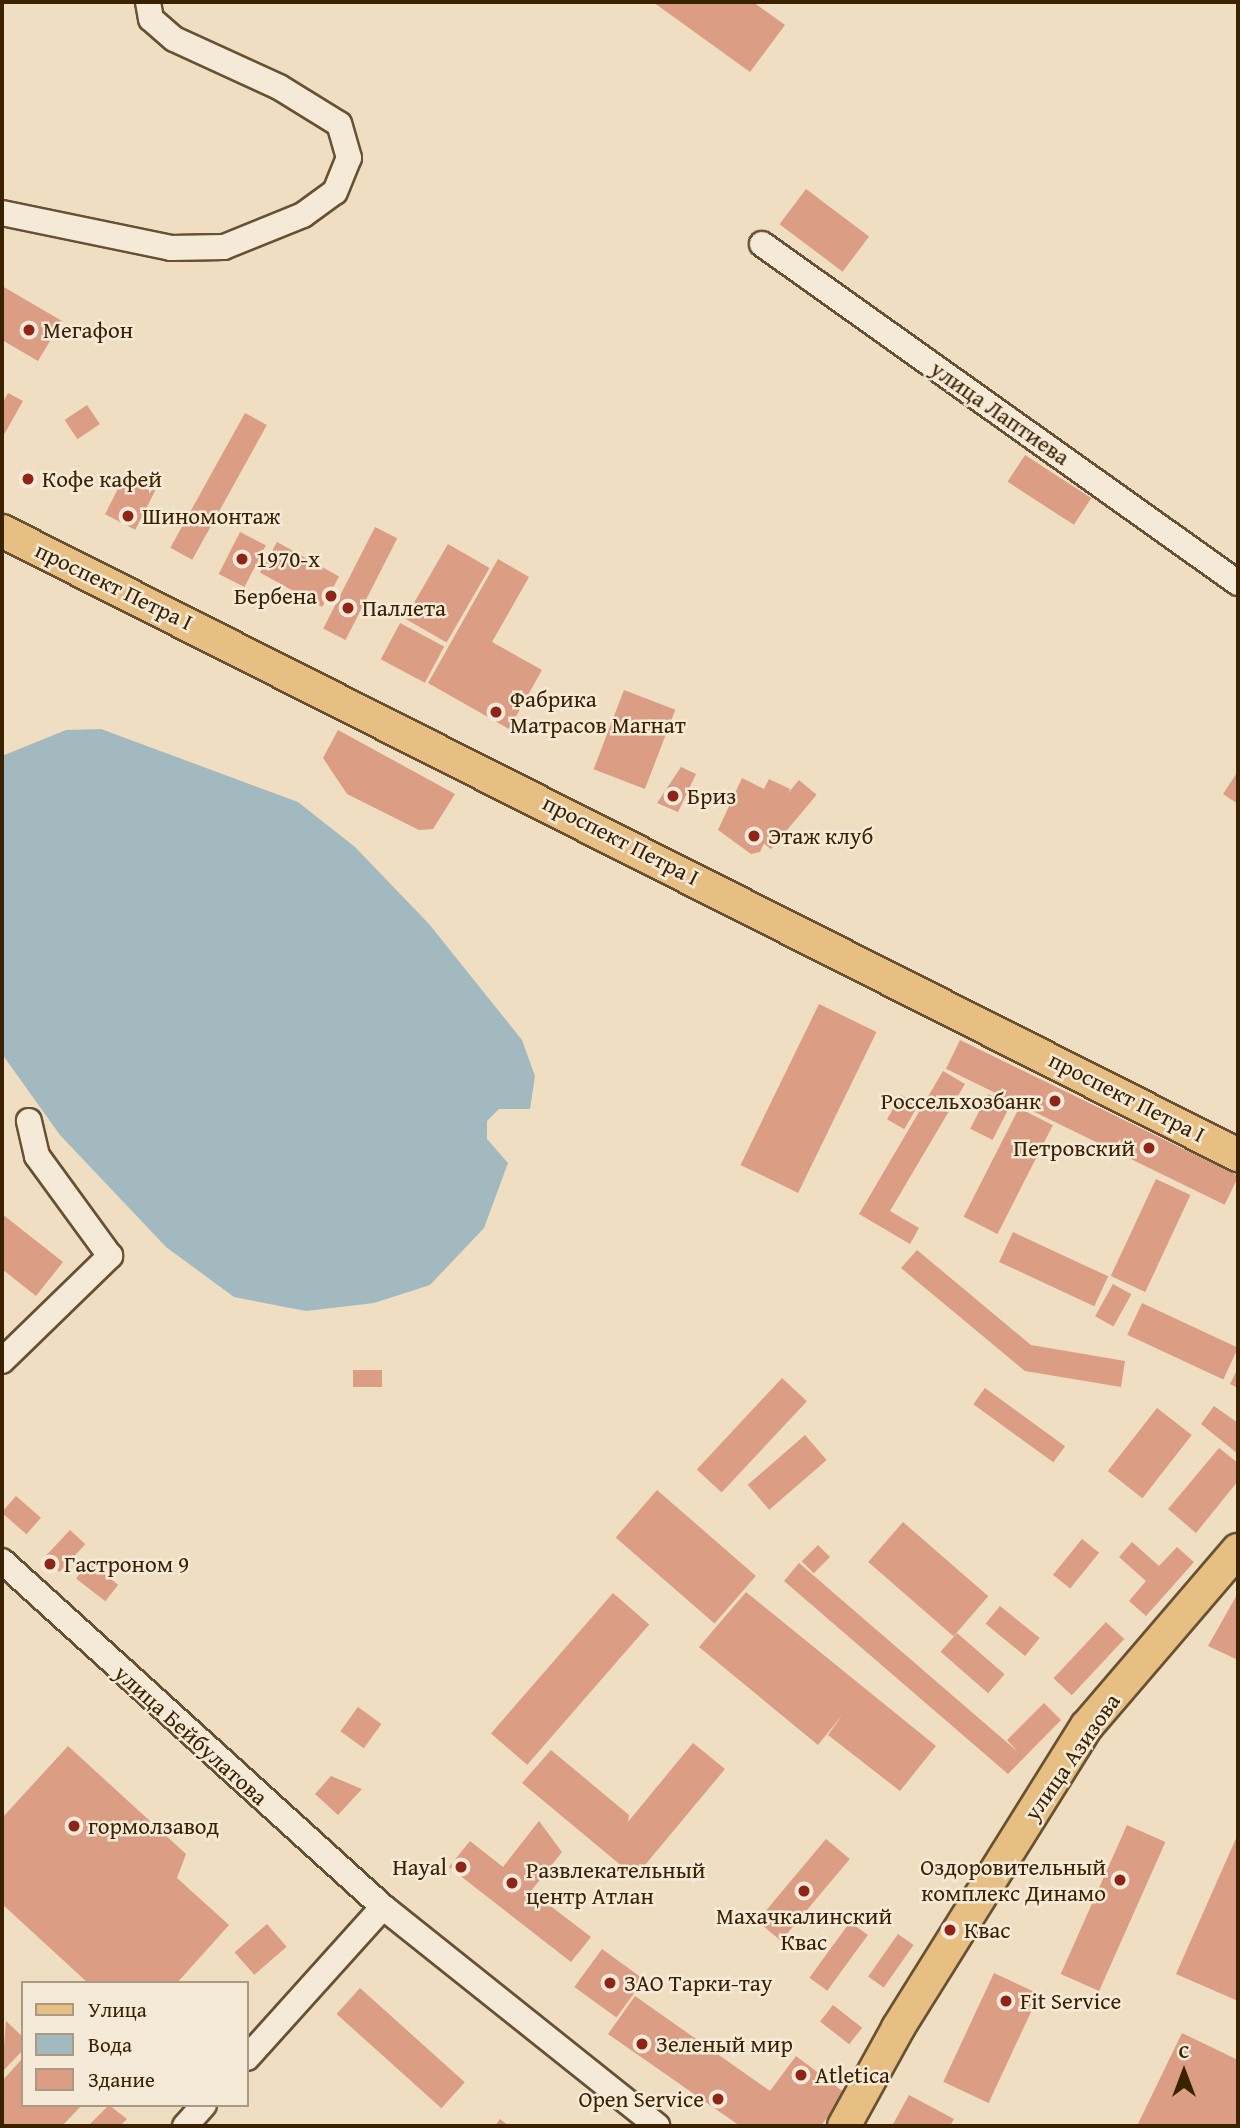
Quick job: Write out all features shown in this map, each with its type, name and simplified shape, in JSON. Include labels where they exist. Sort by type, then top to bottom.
[{"type":"main road","name":"проспект Петра I","points":[[2,510],[1238,1130]]},
{"type":"main road","name":"проспект Петра I","points":[[2,531],[1238,1154]]},
{"type":"main road","name":"улица Азизова","points":[[844,2126],[898,2028],[1087,1726],[1238,1550]]},
{"type":"main road","name":"улица Азизова","points":[[862,2126],[971,1931],[1061,1788],[1097,1736],[1238,1573]]},
{"type":"street","points":[[2,214],[170,248],[225,247],[303,215],[335,192],[349,158],[340,124],[279,87],[174,39],[151,19],[148,2]]},
{"type":"street","name":"улица Лаптиева","points":[[762,244],[1238,583]]},
{"type":"street","points":[[2,1362],[110,1256],[44,1168],[29,1121]]},
{"type":"street","name":"улица Бейбулатова","points":[[2,1561],[383,1907],[657,2126]]},
{"type":"street","points":[[248,2057],[383,1907]]},
{"type":"street","points":[[185,2126],[202,2107]]},
{"type":"water","points":[[101,729],[298,802],[355,847],[429,924],[522,1040],[535,1076],[530,1109],[499,1109],[487,1121],[487,1139],[508,1163],[484,1228],[430,1285],[374,1303],[306,1311],[234,1297],[166,1247],[60,1135],[2,1054],[2,756],[66,730]]},
{"type":"building","points":[[653,2],[753,2],[785,25],[750,72]]},
{"type":"building","points":[[806,189],[869,237],[843,272],[780,224]]},
{"type":"building","name":"Мегафон","points":[[2,286],[62,321],[38,361],[2,340]]},
{"type":"building","points":[[8,393],[23,401],[2,438],[2,404]]},
{"type":"building","points":[[87,405],[100,424],[77,439],[65,420]]},
{"type":"building","points":[[245,413],[267,425],[192,560],[170,548]]},
{"type":"building","points":[[1025,455],[1091,498],[1074,525],[1008,482]]},
{"type":"building","points":[[125,475],[155,490],[135,530],[105,514]]},
{"type":"building","points":[[375,527],[397,538],[346,640],[323,629]]},
{"type":"building","name":"1970-х","points":[[240,532],[266,545],[245,587],[219,574]]},
{"type":"building","points":[[277,542],[339,576],[322,607],[260,573]]},
{"type":"building","points":[[448,544],[490,568],[447,642],[405,618]]},
{"type":"building","points":[[498,559],[529,577],[492,642],[542,670],[509,729],[428,683]]},
{"type":"building","points":[[400,623],[444,646],[425,683],[381,659]]},
{"type":"building","points":[[624,690],[675,710],[645,789],[594,769]]},
{"type":"building","points":[[338,730],[455,794],[433,829],[419,830],[347,794],[323,758]]},
{"type":"building","name":"Бриз","points":[[681,767],[696,774],[678,812],[657,803]]},
{"type":"building","points":[[1238,771],[1238,804],[1223,794]]},
{"type":"building","points":[[742,778],[764,789],[769,779],[790,789],[760,852],[751,854],[718,830]]},
{"type":"building","points":[[799,780],[817,795],[771,849],[753,834]]},
{"type":"building","points":[[819,1004],[877,1032],[798,1193],[741,1165]]},
{"type":"building","points":[[960,1040],[1238,1176],[1225,1205],[946,1069]]},
{"type":"building","points":[[943,1071],[965,1084],[890,1211],[919,1228],[910,1244],[859,1214]]},
{"type":"building","points":[[988,1094],[1010,1105],[993,1140],[970,1129]]},
{"type":"building","points":[[901,1095],[918,1105],[904,1129],[887,1119]]},
{"type":"building","points":[[1019,1108],[1053,1125],[997,1234],[964,1217]]},
{"type":"building","points":[[1156,1179],[1190,1195],[1145,1292],[1111,1276]]},
{"type":"building","points":[[2,1214],[63,1262],[36,1296],[2,1269]]},
{"type":"building","points":[[1013,1232],[1108,1276],[1094,1306],[999,1262]]},
{"type":"building","points":[[917,1250],[1031,1345],[1125,1361],[1121,1387],[1025,1371],[901,1268]]},
{"type":"building","points":[[1113,1284],[1131,1294],[1113,1327],[1095,1316]]},
{"type":"building","points":[[1142,1303],[1238,1348],[1223,1380],[1127,1335]]},
{"type":"building","points":[[1238,1368],[1238,1388],[1230,1384]]},
{"type":"building","points":[[353,1370],[382,1370],[382,1387],[353,1387]]},
{"type":"building","points":[[782,1378],[807,1401],[722,1493],[697,1469]]},
{"type":"building","points":[[985,1388],[1065,1446],[1053,1462],[973,1404]]},
{"type":"building","points":[[1214,1406],[1238,1423],[1238,1454],[1201,1424]]},
{"type":"building","points":[[1157,1408],[1192,1435],[1142,1498],[1108,1471]]},
{"type":"building","points":[[805,1435],[827,1460],[769,1510],[748,1485]]},
{"type":"building","points":[[1219,1448],[1238,1463],[1238,1481],[1196,1533],[1168,1509]]},
{"type":"building","points":[[657,1490],[756,1576],[715,1623],[616,1538]]},
{"type":"building","points":[[16,1496],[41,1518],[26,1534],[2,1513]]},
{"type":"building","points":[[903,1522],[988,1596],[954,1636],[868,1562]]},
{"type":"building","points":[[70,1530],[85,1544],[59,1572],[44,1558]]},
{"type":"building","points":[[1082,1539],[1099,1553],[1070,1589],[1053,1575]]},
{"type":"building","points":[[1132,1542],[1159,1566],[1177,1547],[1194,1562],[1146,1616],[1129,1601],[1146,1581],[1119,1557]]},
{"type":"building","points":[[818,1545],[830,1557],[814,1573],[802,1561]]},
{"type":"building","points":[[89,1562],[118,1585],[105,1601],[76,1579]]},
{"type":"building","points":[[799,1563],[1018,1752],[1007,1740],[1044,1703],[1061,1720],[1008,1774],[784,1581]]},
{"type":"building","points":[[746,1592],[936,1746],[900,1791],[828,1735],[843,1714],[818,1745],[699,1647]]},
{"type":"building","points":[[613,1593],[649,1624],[527,1765],[491,1733]]},
{"type":"building","points":[[1238,1593],[1238,1660],[1208,1646]]},
{"type":"building","points":[[1000,1606],[1040,1638],[1025,1656],[986,1624]]},
{"type":"building","points":[[1106,1622],[1124,1639],[1072,1695],[1053,1678]]},
{"type":"building","points":[[957,1633],[1005,1674],[988,1693],[941,1652]]},
{"type":"building","points":[[358,1707],[381,1724],[364,1748],[340,1731]]},
{"type":"building","points":[[693,1743],[725,1769],[635,1877],[522,1783],[551,1750],[629,1815],[628,1822]]},
{"type":"building","points":[[68,1746],[186,1854],[177,1878],[229,1925],[179,1981],[86,1981],[2,1904],[2,1818]]},
{"type":"building","points":[[331,1776],[362,1789],[338,1815],[315,1794]]},
{"type":"building","points":[[539,1821],[562,1852],[531,1891],[591,1937],[571,1962],[449,1867],[470,1841],[503,1867]]},
{"type":"building","points":[[1127,1825],[1165,1842],[1099,1991],[1061,1974]]},
{"type":"building","points":[[1238,1834],[1238,2001],[1176,1974]]},
{"type":"building","name":"Махачкалинский Квас","points":[[826,1839],[850,1859],[781,1941],[757,1921]]},
{"type":"building","points":[[850,1922],[868,1935],[827,1991],[809,1978]]},
{"type":"building","points":[[267,1924],[287,1947],[254,1975],[235,1952]]},
{"type":"building","points":[[898,1934],[914,1945],[884,1987],[868,1977]]},
{"type":"building","name":"ЗАО Тарки-тау","points":[[602,1949],[644,1980],[616,2018],[574,1987]]},
{"type":"building","points":[[994,1973],[1039,1994],[989,2103],[943,2082]]},
{"type":"building","points":[[360,1988],[465,2082],[441,2108],[337,2014]]},
{"type":"building","points":[[635,1996],[770,2091],[796,2056],[845,2093],[821,2126],[740,2126],[608,2034]]},
{"type":"building","points":[[833,2005],[862,2028],[849,2044],[820,2022]]},
{"type":"building","points":[[6,2021],[21,2035],[21,2052],[2,2072]]},
{"type":"building","points":[[1182,2033],[1238,2060],[1238,2126],[1137,2126]]},
{"type":"building","points":[[21,2060],[21,2107],[80,2107],[62,2126],[2,2126],[2,2081]]},
{"type":"building","points":[[909,2095],[954,2119],[950,2126],[892,2126]]},
{"type":"building","points":[[107,2107],[112,2107],[127,2119],[120,2126],[88,2126]]},
{"type":"building","points":[[500,2119],[509,2126],[495,2126]]},
{"type":"place","name":"Мегафон","points":[[29,330]]},
{"type":"place","name":"Кофе кафей","points":[[28,479]]},
{"type":"place","name":"Шиномонтаж","points":[[128,516]]},
{"type":"place","name":"1970-х","points":[[242,559]]},
{"type":"place","name":"Бербена","points":[[331,596]]},
{"type":"place","name":"Паллета","points":[[348,608]]},
{"type":"place","name":"Фабрика Матрасов Магнат","points":[[496,712]]},
{"type":"place","name":"Бриз","points":[[673,796]]},
{"type":"place","name":"Этаж клуб","points":[[754,836]]},
{"type":"place","name":"Россельхозбанк","points":[[1055,1101]]},
{"type":"place","name":"Петровский","points":[[1149,1148]]},
{"type":"place","name":"Гастроном 9","points":[[50,1564]]},
{"type":"place","name":"гормолзавод","points":[[74,1826]]},
{"type":"place","name":"Hayal","points":[[461,1867]]},
{"type":"place","name":"Оздоровительный комплекс Динамо","points":[[1120,1880]]},
{"type":"place","name":"Развлекательный центр Атлан","points":[[512,1883]]},
{"type":"place","name":"Махачкалинский Квас","points":[[804,1891]]},
{"type":"place","name":"Квас","points":[[950,1930]]},
{"type":"place","name":"ЗАО Тарки-тау","points":[[610,1983]]},
{"type":"place","name":"Fit Service","points":[[1006,2001]]},
{"type":"place","name":"Зеленый мир","points":[[642,2044]]},
{"type":"place","name":"Atletica","points":[[801,2075]]},
{"type":"place","name":"Open Service","points":[[718,2099]]}]
